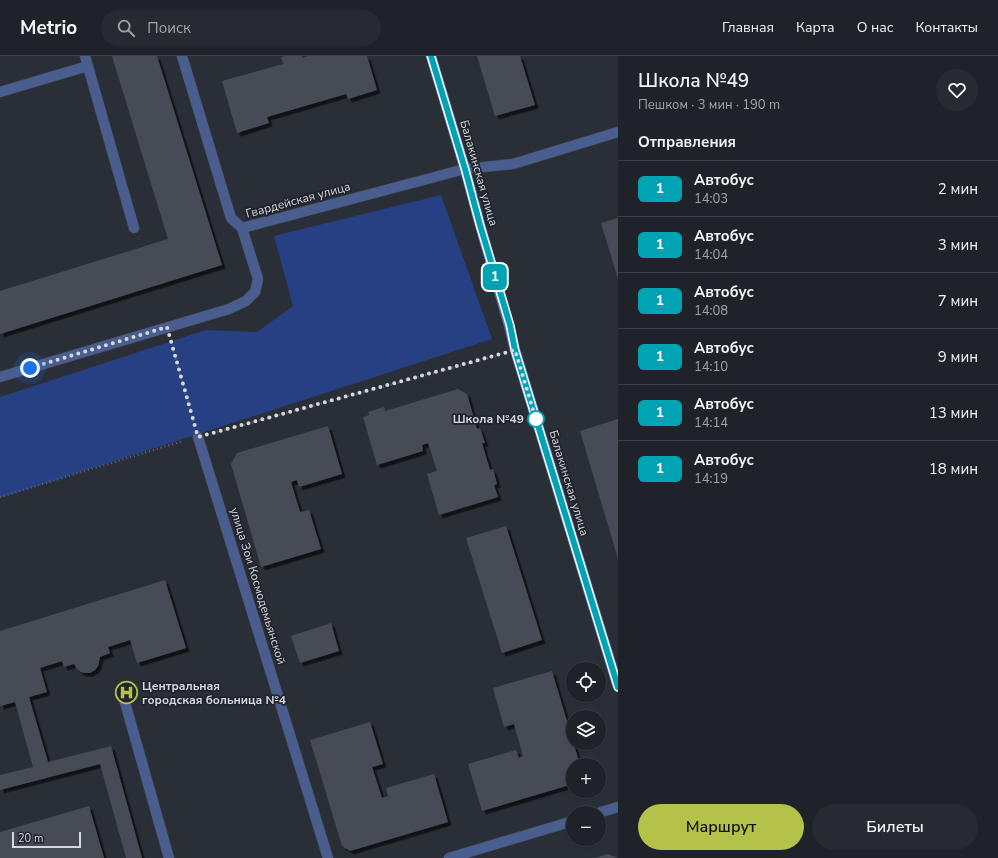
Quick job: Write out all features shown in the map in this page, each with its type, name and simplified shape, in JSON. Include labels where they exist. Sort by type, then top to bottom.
[{"type":"main road","name":"Балакинская улица","points":[[431,56],[510,325],[515,350],[618,687]]},
{"type":"street","points":[[85,56],[134,228]]},
{"type":"street","points":[[182,56],[231,218],[242,228]]},
{"type":"street","points":[[0,92],[88,66]]},
{"type":"street","name":"Гвардейская улица","points":[[0,377],[229,309],[246,301],[255,292],[258,279],[242,228],[465,169],[513,164],[618,132]]},
{"type":"street","name":"улица Зои Космодемьянской","points":[[198,437],[328,858]]},
{"type":"street","points":[[124,699],[169,858]]},
{"type":"street","points":[[606,811],[618,807]]},
{"type":"street","points":[[450,858],[566,822]]},
{"type":"path","points":[[167,327],[198,437]]},
{"type":"path","points":[[0,497],[198,437],[515,350]]},
{"type":"shaded area","points":[[441,195],[492,339],[0,498],[0,397],[206,330],[257,332],[293,306],[274,236]]},
{"type":"building","points":[[112,56],[157,56],[222,265],[0,334],[0,291],[168,239]]},
{"type":"building","points":[[302,56],[302,58],[308,56],[367,56],[377,90],[348,99],[346,94],[267,117],[269,123],[237,133],[222,81],[283,64],[281,57]]},
{"type":"building","points":[[477,56],[520,56],[535,105],[495,116]]},
{"type":"building","points":[[618,218],[618,279],[601,223]]},
{"type":"building","points":[[458,389],[467,394],[477,429],[480,428],[485,443],[482,443],[490,470],[493,469],[497,484],[494,485],[498,497],[439,515],[427,474],[437,471],[428,443],[422,445],[423,451],[377,465],[363,417],[369,415],[368,412],[384,407],[385,411]]},
{"type":"building","points":[[618,419],[618,559],[580,431]]},
{"type":"building","points":[[328,426],[342,474],[299,487],[297,480],[291,482],[300,512],[309,510],[321,549],[261,567],[231,464],[237,453]]},
{"type":"building","points":[[506,526],[542,640],[502,653],[466,538]]},
{"type":"building","points":[[165,580],[186,648],[137,663],[130,640],[108,647],[110,653],[100,657],[98,666],[90,673],[81,672],[74,664],[64,667],[62,661],[40,668],[47,692],[29,697],[48,762],[111,746],[142,858],[126,858],[100,764],[0,790],[0,775],[33,767],[15,702],[0,706],[0,631]]},
{"type":"building","points":[[331,623],[339,651],[300,663],[291,636]]},
{"type":"building","points":[[552,671],[566,718],[566,750],[576,750],[578,758],[566,758],[566,786],[482,811],[468,764],[516,750],[519,758],[523,756],[514,724],[504,727],[493,688]]},
{"type":"building","points":[[370,722],[383,764],[372,767],[382,798],[388,796],[386,788],[434,774],[448,822],[350,851],[342,846],[310,740]]},
{"type":"building","points":[[89,806],[104,858],[0,858],[0,832]]},
{"type":"building","points":[[608,854],[618,858],[595,858]]},
{"type":"bus line","name":"1","points":[[431,56],[510,325],[515,350],[618,687]]},
{"type":"place","name":"Школа №49","points":[[536,419]]},
{"type":"place","name":"Центральная городская больница №4","points":[[126,693]]},
{"type":"route","points":[[30,368],[167,327],[198,437],[515,350],[537,423],[536,419]]}]
